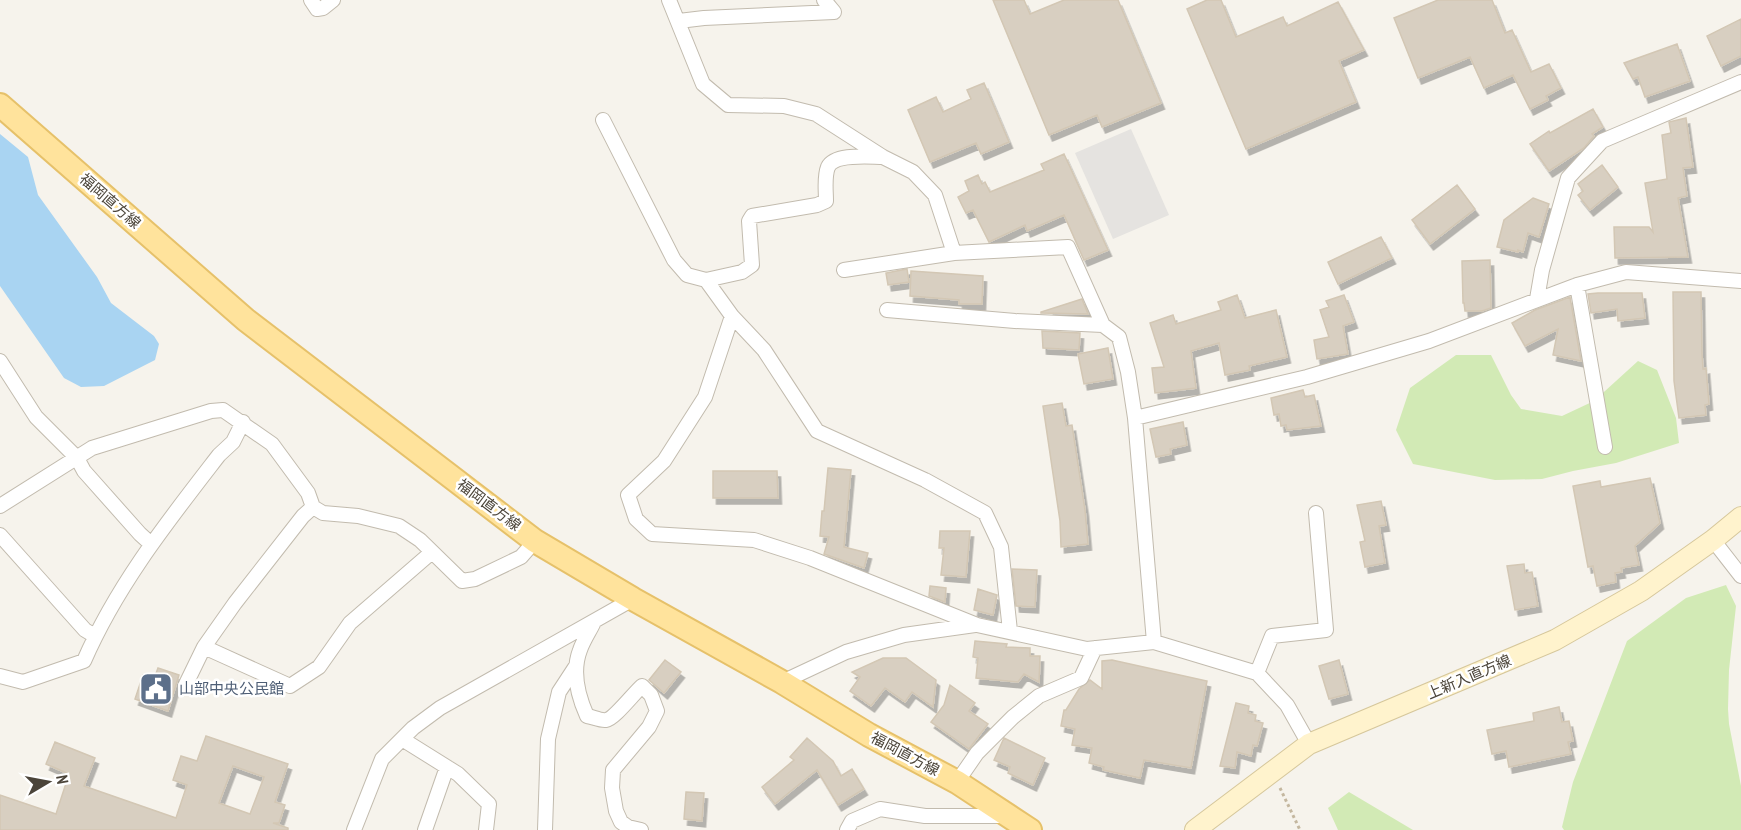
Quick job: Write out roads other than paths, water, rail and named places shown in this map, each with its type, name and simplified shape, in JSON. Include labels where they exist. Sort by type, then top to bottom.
[{"type":"main road","name":"福岡直方線","points":[[0,105],[246,320],[535,541],[782,682],[869,735],[957,782],[1030,830]]},
{"type":"main road","name":"上新入直方線","points":[[1195,830],[1309,744],[1555,640],[1641,591],[1713,540],[1741,517]]},
{"type":"street","points":[[310,0],[317,9],[323,8],[333,0]]},
{"type":"street","points":[[669,0],[703,84],[728,105],[784,105],[816,114],[883,157],[913,172],[935,195],[954,254]]},
{"type":"street","points":[[679,21],[834,12],[832,2]]},
{"type":"street","points":[[1537,299],[1542,270],[1568,178],[1602,141],[1741,82]]},
{"type":"street","points":[[603,120],[674,260],[687,275],[706,280],[742,272],[753,264],[749,221],[752,216],[817,205],[826,201],[826,176],[829,165],[837,158],[883,157]]},
{"type":"street","points":[[844,270],[954,254],[1068,247],[1103,325],[1119,337],[1128,372],[1135,417],[1154,642]]},
{"type":"street","points":[[1135,417],[1307,378],[1429,341],[1501,315],[1537,299],[1626,272],[1741,281]]},
{"type":"street","points":[[706,280],[732,316],[764,350],[817,431],[925,480],[985,513],[1001,548],[1010,632]]},
{"type":"street","points":[[1577,285],[1605,447]]},
{"type":"street","points":[[886,310],[1015,321],[1103,325]]},
{"type":"street","points":[[732,316],[705,397],[664,461],[628,495],[636,519],[652,534],[754,540],[810,558],[977,625],[1087,649],[1154,642],[1257,673],[1287,705],[1309,744]]},
{"type":"street","points":[[0,361],[36,417],[77,458],[84,471],[151,544]]},
{"type":"street","points":[[0,506],[92,448],[211,411],[223,410],[272,444],[308,493],[313,507],[323,513],[358,516],[399,526],[432,552],[462,581],[475,579],[521,557],[535,541]]},
{"type":"street","points":[[0,676],[23,682],[84,661],[95,636],[151,544],[219,455],[233,442],[243,422]]},
{"type":"street","points":[[186,684],[204,647],[235,603],[303,516],[313,507]]},
{"type":"street","points":[[1257,673],[1272,636],[1326,630],[1316,513]]},
{"type":"street","points":[[0,535],[85,630],[95,636]]},
{"type":"street","points":[[1713,540],[1741,576]]},
{"type":"street","points":[[204,647],[290,687],[319,667],[350,623],[432,552]]},
{"type":"street","points":[[354,830],[382,759],[402,739],[440,708],[552,643],[593,624],[633,599]]},
{"type":"street","points":[[545,830],[548,739],[559,692],[576,666],[580,650],[593,624]]},
{"type":"street","points":[[782,682],[846,652],[894,638],[977,625]]},
{"type":"street","points":[[957,782],[978,753],[1013,717],[1040,696],[1081,678],[1095,648]]},
{"type":"street","points":[[576,666],[581,702],[587,716],[605,721],[613,717],[642,686],[651,695],[657,711],[649,727],[612,770],[612,788],[616,811],[621,822],[628,827],[641,830]]},
{"type":"street","points":[[402,739],[458,774],[489,804],[486,830]]},
{"type":"street","points":[[425,830],[447,767]]},
{"type":"street","points":[[847,830],[852,821],[880,809],[925,816],[1010,816]]},
{"type":"water","points":[[0,134],[28,157],[38,195],[97,277],[111,303],[154,336],[159,344],[155,360],[104,386],[81,387],[64,378],[0,286]]},
{"type":"place","name":"山部中央公民館","points":[[156,689]]}]
